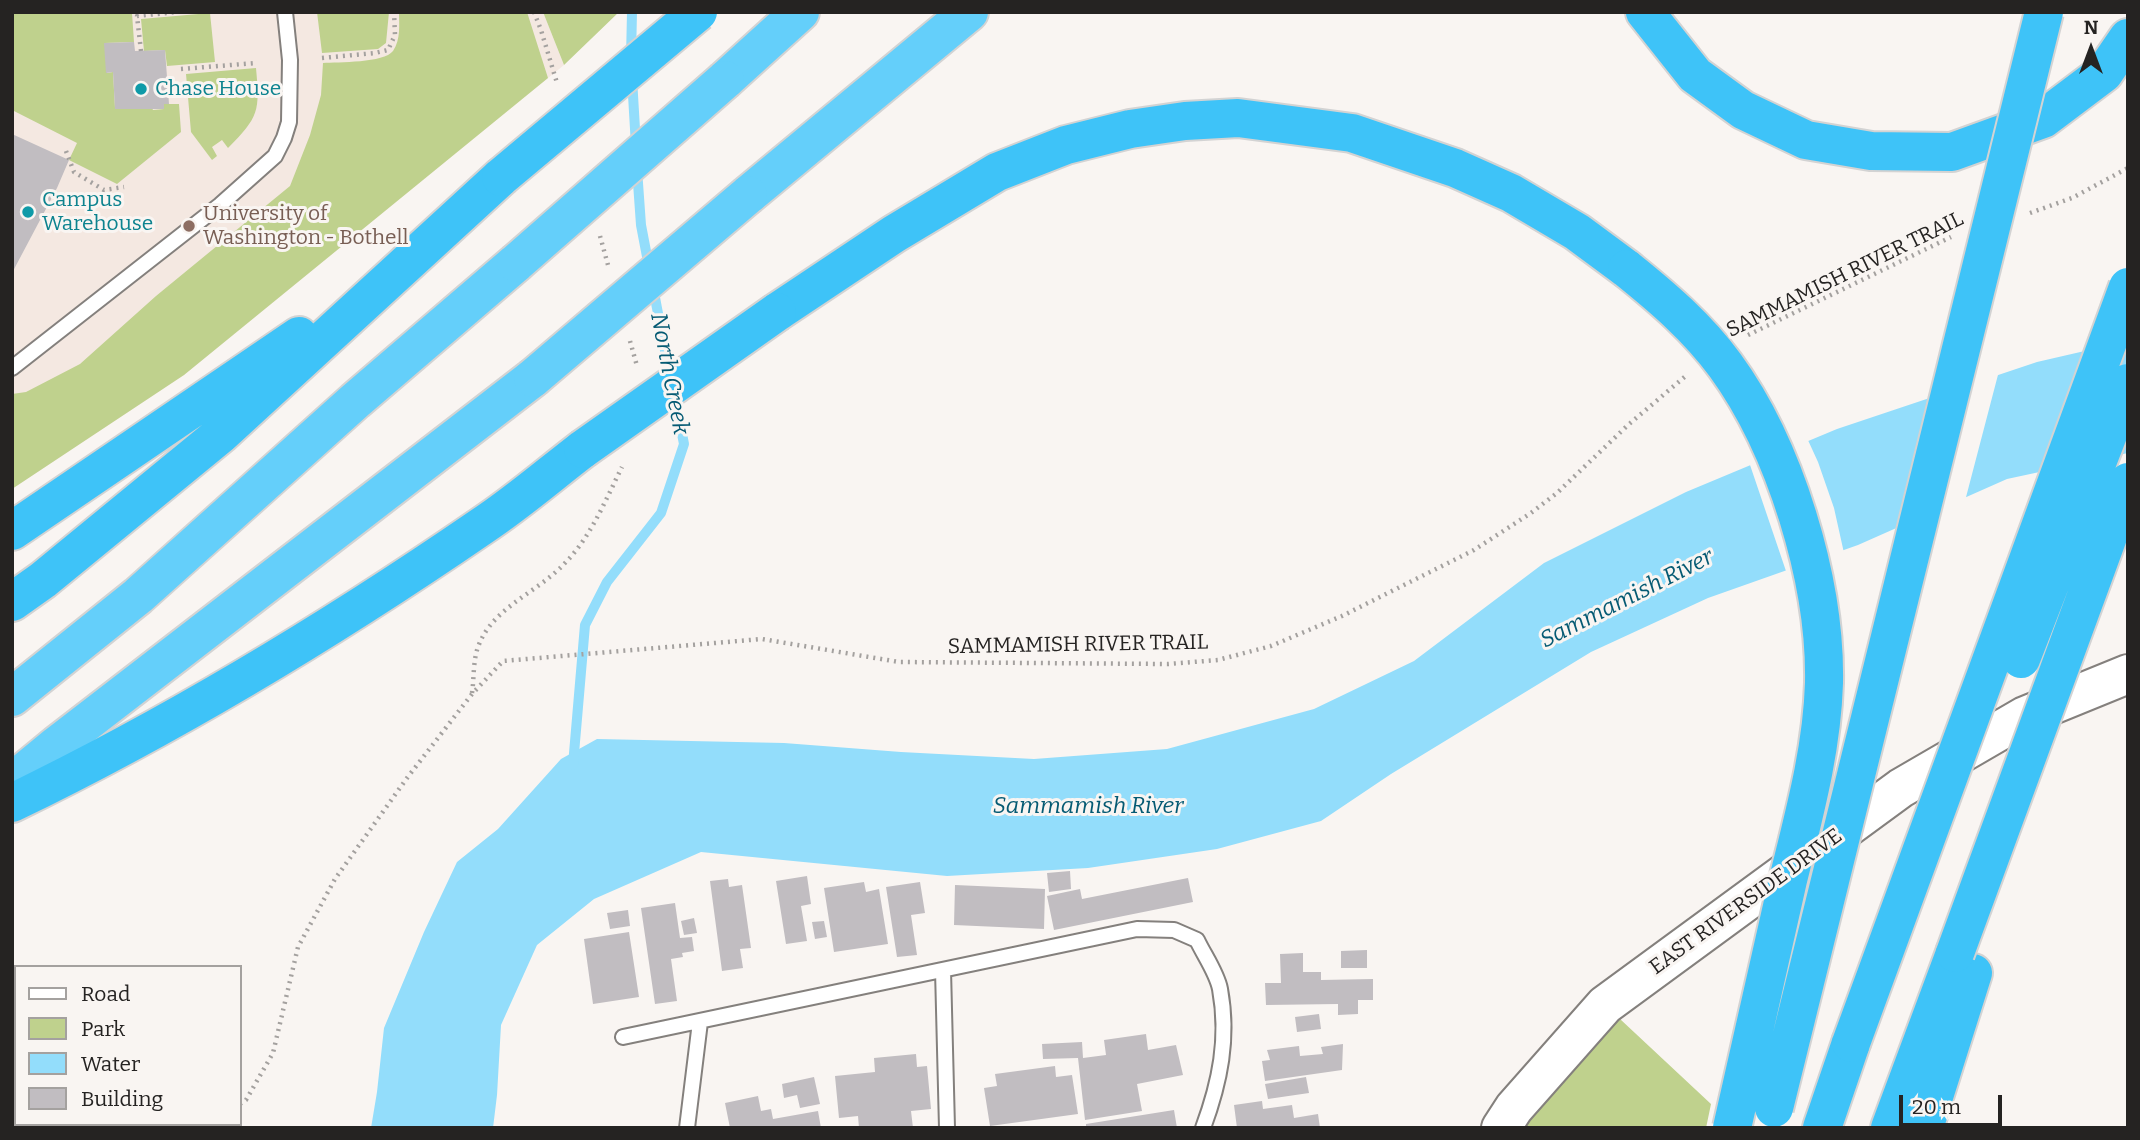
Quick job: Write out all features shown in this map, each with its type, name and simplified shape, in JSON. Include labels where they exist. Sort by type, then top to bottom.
[{"type":"highway","points":[[12,602],[43,580],[221,434],[501,177],[698,12]]},
{"type":"highway","points":[[12,697],[138,596],[355,401],[800,12]]},
{"type":"highway","points":[[12,782],[533,378],[969,12]]},
{"type":"highway","points":[[1645,12],[1695,75],[1743,110],[1806,140],[1871,150],[1952,152],[2043,120],[2104,73],[2128,38]]},
{"type":"highway","points":[[1771,1118],[2044,12]]},
{"type":"highway","points":[[12,803],[87,766],[277,659],[483,526],[583,449],[777,312],[894,234],[996,172],[1066,145],[1130,129],[1185,121],[1238,118],[1352,133],[1455,168],[1511,193],[1577,232],[1627,269],[1679,312],[1725,365],[1760,424],[1784,480],[1803,535],[1821,612],[1824,683],[1818,755],[1732,1128]]},
{"type":"highway","points":[[12,531],[407,262]]},
{"type":"highway","points":[[1849,1128],[1863,1048],[2128,287]]},
{"type":"highway","points":[[1822,1128],[1863,1048],[2128,383]]},
{"type":"highway","points":[[1924,1128],[1966,957],[2128,482]]},
{"type":"highway","points":[[1891,1128],[1966,957],[2128,554]]},
{"type":"main road","name":"EAST RIVERSIDE DRIVE","points":[[1501,1128],[1514,1108],[1605,1005],[1901,788],[2025,716],[2128,674]]},
{"type":"lane","points":[[12,368],[220,205],[275,156],[289,122],[290,60],[285,12]]},
{"type":"lane","points":[[623,1037],[1137,929],[1174,930],[1197,940],[1220,987],[1223,1055],[1203,1128]]},
{"type":"lane","points":[[943,970],[947,1128]]},
{"type":"lane","points":[[687,1128],[700,1022]]},
{"type":"path","points":[[141,51],[138,16],[177,12]]},
{"type":"path","points":[[322,58],[388,50],[395,35],[394,12]]},
{"type":"path","points":[[181,69],[256,63]]},
{"type":"path","points":[[66,150],[74,172],[104,190],[124,187]]},
{"type":"path","points":[[2026,215],[2050,208],[2128,168]]},
{"type":"path","name":"SAMMAMISH RIVER TRAIL","points":[[1745,336],[1954,236]]},
{"type":"path","name":"SAMMAMISH RIVER TRAIL","points":[[242,1103],[273,1053],[298,947],[335,878],[472,694],[503,661],[762,639],[900,662],[1168,664],[1217,660],[1271,646],[1404,587],[1474,550],[1557,493],[1628,425],[1688,374]]},
{"type":"shaded area","name":"University of Washington - Bothell","points":[[12,12],[543,12],[564,65],[184,375],[12,489]]},
{"type":"green space","points":[[12,12],[134,12],[134,42],[105,43],[107,73],[113,72],[115,108],[153,110],[164,109],[164,104],[179,104],[181,132],[117,184],[69,160],[77,143],[12,110]]},
{"type":"green space","points":[[317,12],[389,12],[386,43],[378,49],[322,53]]},
{"type":"green space","points":[[399,12],[527,12],[548,78],[184,375],[12,489],[12,394],[26,392],[80,364],[156,296],[290,186],[310,135],[321,95],[323,63],[360,61],[388,55],[397,42]]},
{"type":"green space","points":[[543,12],[619,12],[564,65]]},
{"type":"green space","points":[[210,13],[215,62],[167,66],[165,50],[144,51],[141,19]]},
{"type":"green space","points":[[256,68],[258,94],[252,120],[228,148],[222,140],[212,147],[217,156],[212,160],[191,132],[186,74]]},
{"type":"green space","points":[[1605,1005],[1711,1104],[1706,1128],[1501,1128]]},
{"type":"water","name":"Sammamish River","points":[[2128,341],[2128,453],[2007,479],[1858,545],[1708,598],[1591,652],[1391,774],[1321,821],[1217,849],[1088,868],[947,876],[701,852],[594,899],[537,945],[501,1025],[493,1128],[371,1128],[384,1028],[457,862],[498,829],[561,759],[597,739],[784,743],[1034,759],[1167,749],[1314,709],[1414,661],[1544,563],[1686,492],[1837,429],[2037,362]]},
{"type":"pier","points":[[1999,371],[1965,501],[1899,530],[1936,392]]},
{"type":"pier","points":[[1807,438],[1834,508],[1844,553],[1787,574],[1749,462]]},
{"type":"building","name":"Chase House","points":[[134,42],[135,51],[165,50],[169,104],[164,104],[164,109],[115,109],[113,72],[106,73],[104,43]]},
{"type":"building","name":"Campus Warehouse","points":[[12,134],[69,160],[12,273]]},
{"type":"building","points":[[1070,871],[1071,889],[1049,892],[1047,873]]},
{"type":"building","points":[[807,876],[811,904],[801,906],[807,941],[786,944],[776,881]]},
{"type":"building","points":[[1188,878],[1193,902],[1054,930],[1047,896],[1080,889],[1082,899]]},
{"type":"building","points":[[728,879],[729,887],[742,885],[751,948],[740,949],[743,968],[722,971],[710,881]]},
{"type":"building","points":[[864,882],[866,892],[879,889],[888,944],[834,952],[824,888]]},
{"type":"building","points":[[920,882],[925,913],[911,915],[917,955],[897,957],[886,887]]},
{"type":"building","points":[[955,885],[1045,889],[1044,929],[954,925]]},
{"type":"building","points":[[675,903],[680,938],[692,937],[694,951],[671,959],[677,1001],[655,1004],[641,908]]},
{"type":"building","points":[[628,910],[630,926],[610,929],[607,913]]},
{"type":"building","points":[[694,918],[697,933],[684,935],[681,921]]},
{"type":"building","points":[[824,921],[827,937],[815,939],[812,922]]},
{"type":"building","points":[[629,932],[639,997],[593,1004],[584,939]]},
{"type":"building","points":[[1367,950],[1367,968],[1341,968],[1341,951]]},
{"type":"building","points":[[1303,953],[1303,972],[1321,972],[1321,980],[1373,979],[1373,1000],[1358,1000],[1358,1014],[1338,1015],[1338,1004],[1266,1005],[1265,983],[1281,983],[1280,954]]},
{"type":"building","points":[[1319,1014],[1321,1029],[1297,1032],[1295,1017]]},
{"type":"building","points":[[1146,1034],[1148,1050],[1176,1045],[1183,1075],[1137,1084],[1142,1111],[1085,1120],[1078,1058],[1043,1059],[1042,1044],[1082,1042],[1083,1058],[1106,1055],[1104,1040]]},
{"type":"building","points":[[1343,1044],[1342,1070],[1265,1081],[1262,1061],[1270,1060],[1267,1050],[1299,1046],[1300,1056],[1323,1054],[1321,1047]]},
{"type":"building","points":[[916,1054],[917,1067],[927,1066],[931,1109],[911,1111],[913,1128],[859,1128],[858,1116],[839,1118],[835,1076],[875,1072],[874,1058]]},
{"type":"building","points":[[1055,1066],[1056,1077],[1072,1075],[1078,1114],[990,1126],[984,1088],[997,1086],[995,1074]]},
{"type":"building","points":[[814,1077],[820,1104],[800,1108],[797,1095],[784,1098],[782,1084]]},
{"type":"building","points":[[1306,1077],[1309,1093],[1268,1099],[1265,1084]]},
{"type":"building","points":[[758,1096],[761,1111],[771,1109],[773,1119],[818,1111],[821,1128],[730,1128],[725,1103]]},
{"type":"building","points":[[1262,1101],[1263,1109],[1292,1105],[1294,1118],[1318,1114],[1320,1128],[1237,1128],[1234,1105]]},
{"type":"building","points":[[1174,1110],[1177,1128],[1086,1128],[1086,1124]]},
{"type":"waterway","name":"North Creek","points":[[631,58],[632,12]]},
{"type":"waterway","name":"North Creek","points":[[632,78],[636,146]]},
{"type":"waterway","name":"North Creek","points":[[637,169],[641,225],[649,267]]},
{"type":"waterway","name":"North Creek","points":[[653,287],[670,377]]},
{"type":"waterway","name":"North Creek","points":[[573,765],[585,625],[607,582],[661,513],[684,444],[674,393]]},
{"type":"place","name":"Chase House","points":[[141,89]]},
{"type":"place","name":"Campus Warehouse","points":[[28,212]]},
{"type":"place","name":"University of Washington - Bothell","points":[[189,226]]}]
